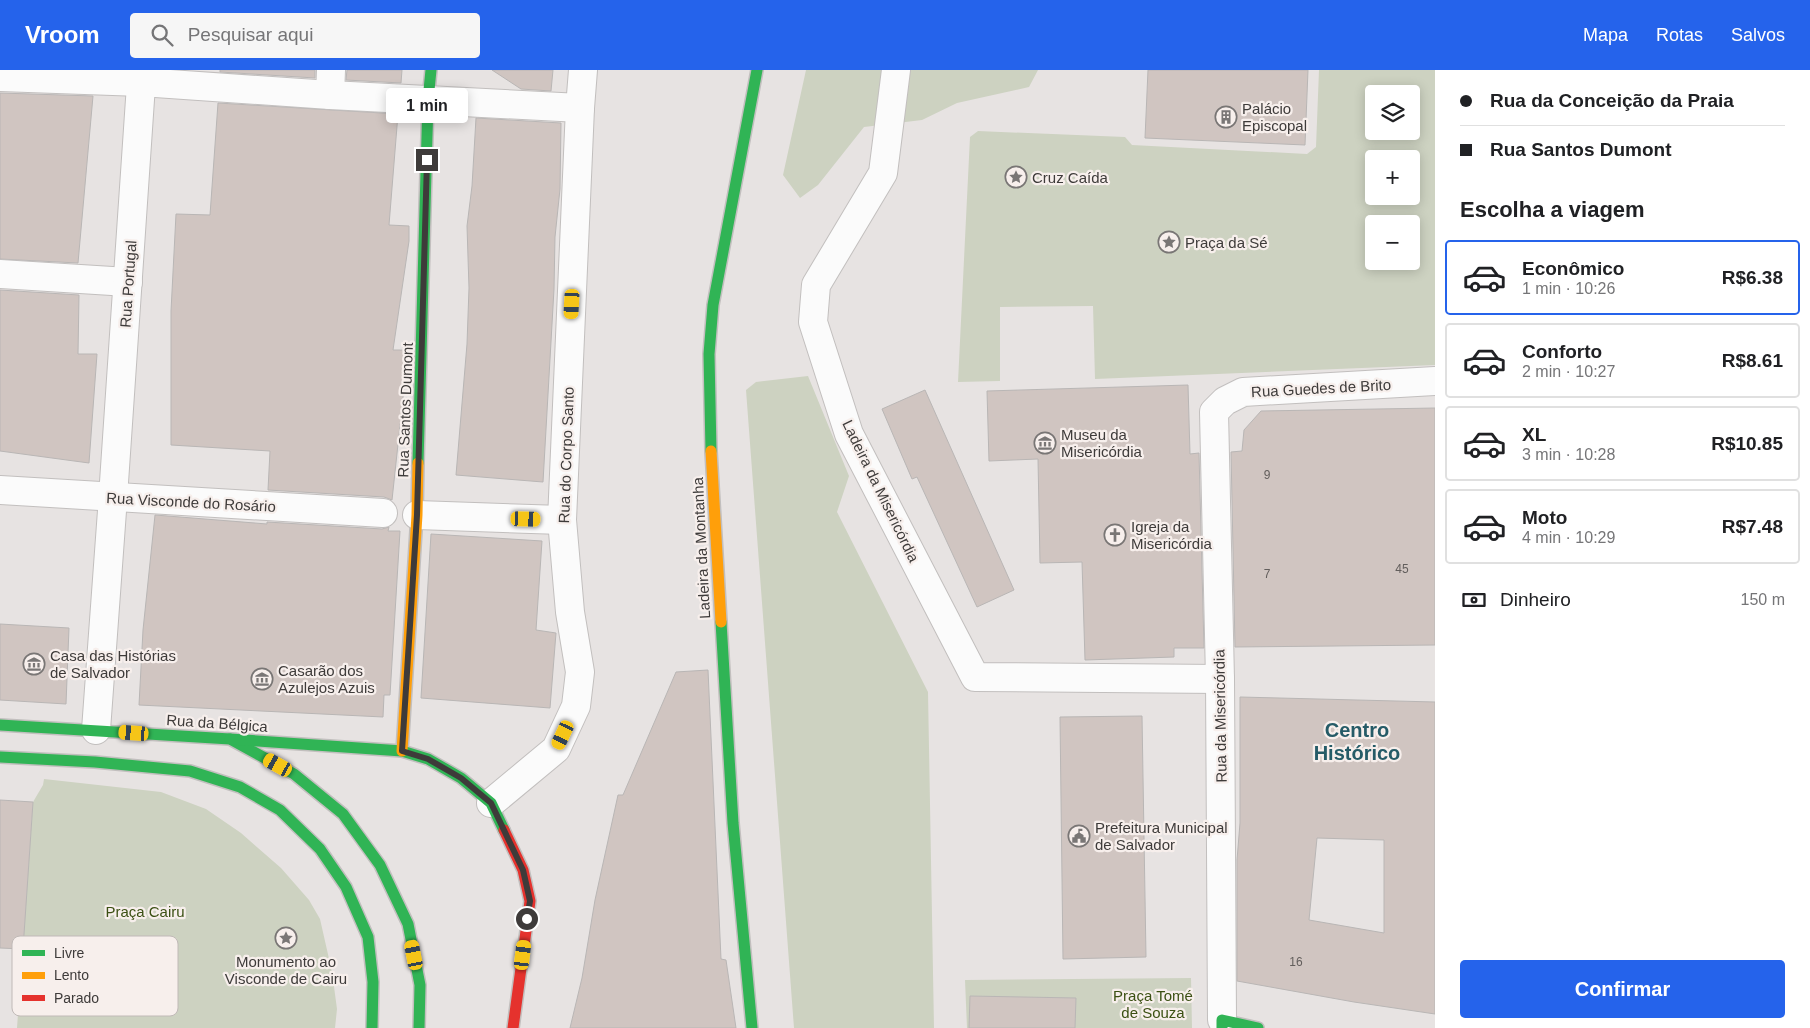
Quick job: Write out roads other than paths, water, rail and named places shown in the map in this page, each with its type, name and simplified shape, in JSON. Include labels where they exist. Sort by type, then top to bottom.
[{"type":"street","name":"Rua Santos Dumont","points":[[402,751],[417,515],[428,100],[431,70]]},
{"type":"street","name":"Rua do Corpo Santo","points":[[491,803],[556,749],[576,706],[580,672],[570,612],[562,520],[583,70]]},
{"type":"street","name":"Ladeira da Montanha","points":[[752,1028],[733,823],[711,461],[709,354],[713,305],[757,70]]},
{"type":"street","name":"Ladeira da Misericórdia","points":[[896,70],[883,173],[816,285],[813,322],[849,434],[975,678],[1220,679]]},
{"type":"street","points":[[0,77],[142,76],[330,83],[428,100],[580,108]]},
{"type":"street","name":"Rua Portugal","points":[[96,730],[142,76]]},
{"type":"street","points":[[0,274],[128,282]]},
{"type":"street","name":"Rua Guedes de Brito","points":[[1214,412],[1225,401],[1243,392],[1435,381]]},
{"type":"street","name":"Rua da Misericórdia","points":[[1214,412],[1220,679],[1222,1024]]},
{"type":"street","name":"Rua Visconde do Rosário","points":[[0,490],[383,513]]},
{"type":"street","points":[[417,515],[562,520]]},
{"type":"street","name":"Rua da Bélgica","points":[[0,726],[96,730],[402,751],[428,759],[461,778],[491,803]]},
{"type":"street","points":[[230,739],[294,774],[343,814],[380,865],[408,924],[420,985],[419,1028]]},
{"type":"street","points":[[0,757],[95,762],[190,771],[240,787],[280,810],[320,849],[346,887],[368,937],[374,982],[372,1028]]},
{"type":"street","points":[[491,803],[523,870],[530,901],[513,1028]]},
{"type":"street","points":[[1222,1024],[1258,1028]]},
{"type":"place","name":"Palácio Episcopal","points":[[1226,117]]},
{"type":"place","name":"Cruz Caída","points":[[1016,177]]},
{"type":"place","name":"Praça da Sé","points":[[1169,242]]},
{"type":"place","name":"Museu da Misericórdia","points":[[1045,443]]},
{"type":"place","name":"Igreja da Misericórdia","points":[[1115,535]]},
{"type":"place","name":"Casa das Histórias de Salvador","points":[[34,664]]},
{"type":"place","name":"Casarão dos Azulejos Azuis","points":[[262,679]]},
{"type":"place","name":"Prefeitura Municipal de Salvador","points":[[1079,836]]},
{"type":"place","name":"Monumento ao Visconde de Cairu","points":[[286,938]]},
{"type":"district","name":"Centro Histórico","points":[[1357,742]]},
{"type":"park label","name":"Praça Cairu","points":[[145,911]]},
{"type":"park label","name":"Praça Tomé de Souza","points":[[1153,1004]]}]
